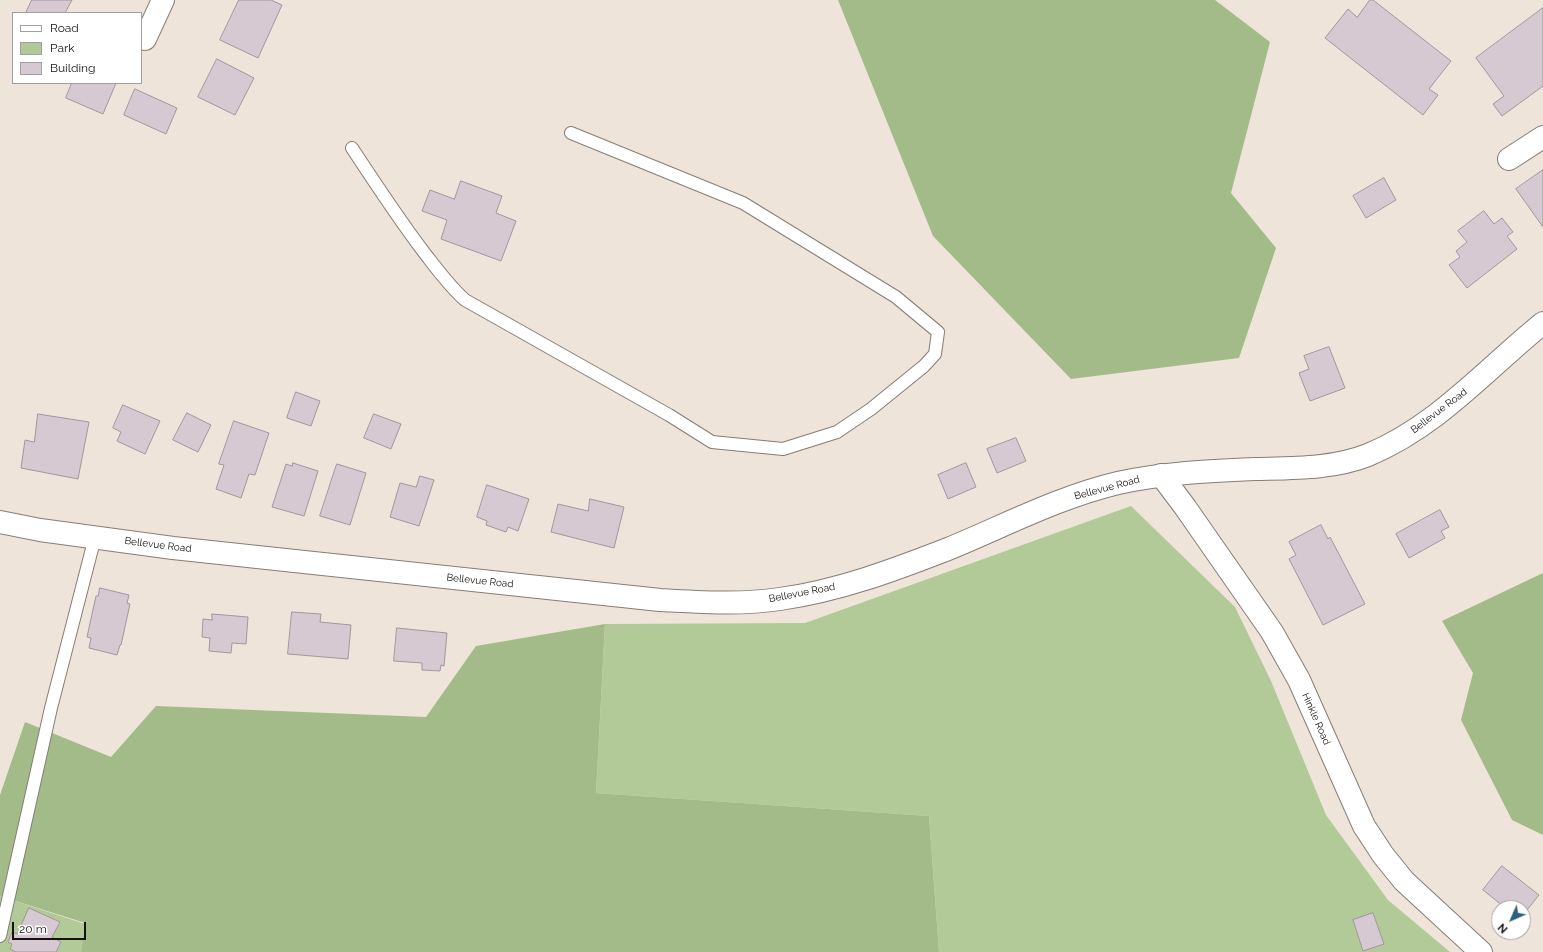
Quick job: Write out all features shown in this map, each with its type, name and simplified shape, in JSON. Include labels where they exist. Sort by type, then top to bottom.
[{"type":"street","points":[[145,39],[163,0]]},
{"type":"street","points":[[1508,159],[1543,137]]},
{"type":"street","name":"Bellevue Road","points":[[0,522],[40,530],[173,548],[653,599],[735,603],[780,599],[828,589],[881,574],[949,548],[1073,496],[1117,483],[1161,475],[1218,470],[1305,468],[1336,464],[1366,456],[1397,442],[1424,425],[1543,324]]},
{"type":"street","name":"Hinkle Road","points":[[1161,475],[1272,632],[1298,680],[1364,826],[1383,855],[1404,881],[1481,952]]},
{"type":"lane","points":[[352,148],[389,204],[419,245],[452,288],[465,300],[669,415],[712,442],[783,449],[836,432],[871,409],[924,366],[935,354],[938,332],[896,297],[743,203],[571,133]]},
{"type":"lane","points":[[0,936],[51,708],[95,537]]},
{"type":"green space","points":[[838,0],[1215,0],[1270,42],[1231,193],[1276,248],[1239,358],[1071,379],[933,236]]},
{"type":"green space","points":[[1131,506],[1235,607],[1271,681],[1326,815],[1388,900],[1450,952],[939,952],[929,816],[596,793],[605,624],[805,623]]},
{"type":"green space","points":[[1543,573],[1543,835],[1512,820],[1461,720],[1473,673],[1442,621]]},
{"type":"green space","points":[[605,624],[596,793],[929,816],[939,952],[81,952],[85,923],[0,896],[0,795],[25,722],[111,757],[156,706],[426,717],[476,646]]},
{"type":"green space","points":[[0,896],[85,924],[81,952],[0,952]]},
{"type":"building","points":[[32,0],[72,0],[66,12],[26,12]]},
{"type":"building","points":[[239,0],[271,0],[282,5],[258,58],[220,40]]},
{"type":"building","points":[[1370,0],[1373,0],[1451,61],[1429,89],[1438,95],[1423,115],[1325,38],[1348,9],[1357,17]]},
{"type":"building","points":[[1543,8],[1543,86],[1502,116],[1493,104],[1504,96],[1476,58]]},
{"type":"building","points":[[217,59],[254,78],[235,115],[198,97]]},
{"type":"building","points":[[72,84],[116,84],[103,114],[66,98]]},
{"type":"building","points":[[135,89],[177,108],[166,134],[124,115]]},
{"type":"building","points":[[1543,170],[1543,227],[1516,189]]},
{"type":"building","points":[[1384,178],[1396,200],[1366,218],[1353,196]]},
{"type":"building","points":[[461,181],[502,196],[496,213],[516,221],[501,261],[441,239],[447,220],[422,211],[430,190],[454,199]]},
{"type":"building","points":[[1484,211],[1494,224],[1502,218],[1513,232],[1507,236],[1517,249],[1467,288],[1449,265],[1460,257],[1456,251],[1467,242],[1458,231]]},
{"type":"building","points":[[1329,347],[1345,388],[1310,401],[1299,373],[1309,369],[1304,356]]},
{"type":"building","points":[[296,392],[320,401],[311,426],[287,418]]},
{"type":"building","points":[[123,405],[160,421],[145,454],[117,441],[121,432],[113,428]]},
{"type":"building","points":[[187,413],[211,425],[198,452],[173,440]]},
{"type":"building","points":[[38,414],[89,422],[78,479],[21,468],[25,440],[34,442]]},
{"type":"building","points":[[374,414],[401,424],[391,449],[364,438]]},
{"type":"building","points":[[234,421],[269,433],[255,475],[249,474],[241,498],[216,489],[224,465],[219,464]]},
{"type":"building","points":[[1016,438],[1026,461],[997,473],[987,449]]},
{"type":"building","points":[[293,463],[318,471],[304,516],[272,507],[286,464],[292,466]]},
{"type":"building","points":[[966,463],[976,487],[948,499],[938,475]]},
{"type":"building","points":[[337,464],[366,473],[350,525],[320,516]]},
{"type":"building","points":[[420,476],[434,480],[419,526],[390,517],[400,483],[416,487]]},
{"type":"building","points":[[487,485],[529,499],[518,531],[508,527],[506,532],[486,525],[487,521],[477,517]]},
{"type":"building","points":[[590,499],[624,507],[614,548],[551,532],[558,504],[588,511]]},
{"type":"building","points":[[1440,510],[1449,527],[1441,531],[1445,538],[1409,558],[1396,534]]},
{"type":"building","points":[[1321,525],[1328,539],[1330,537],[1365,604],[1323,625],[1289,559],[1296,555],[1289,542]]},
{"type":"building","points":[[100,588],[129,595],[127,603],[130,604],[121,645],[117,655],[89,648],[91,638],[87,637],[96,596],[98,596]]},
{"type":"building","points":[[292,612],[321,614],[320,622],[351,625],[348,659],[288,654]]},
{"type":"building","points":[[212,614],[248,617],[246,644],[232,643],[231,653],[209,651],[210,638],[202,637],[203,619],[212,620]]},
{"type":"building","points":[[397,628],[447,633],[444,666],[441,665],[440,671],[422,670],[422,663],[394,661]]},
{"type":"building","points":[[1502,866],[1539,895],[1531,905],[1531,900],[1496,900],[1483,890]]},
{"type":"building","points":[[29,908],[60,922],[52,937],[61,942],[56,952],[16,952],[10,949],[12,944],[8,942],[12,932],[17,934]]},
{"type":"building","points":[[1373,913],[1384,944],[1363,951],[1353,920]]}]
